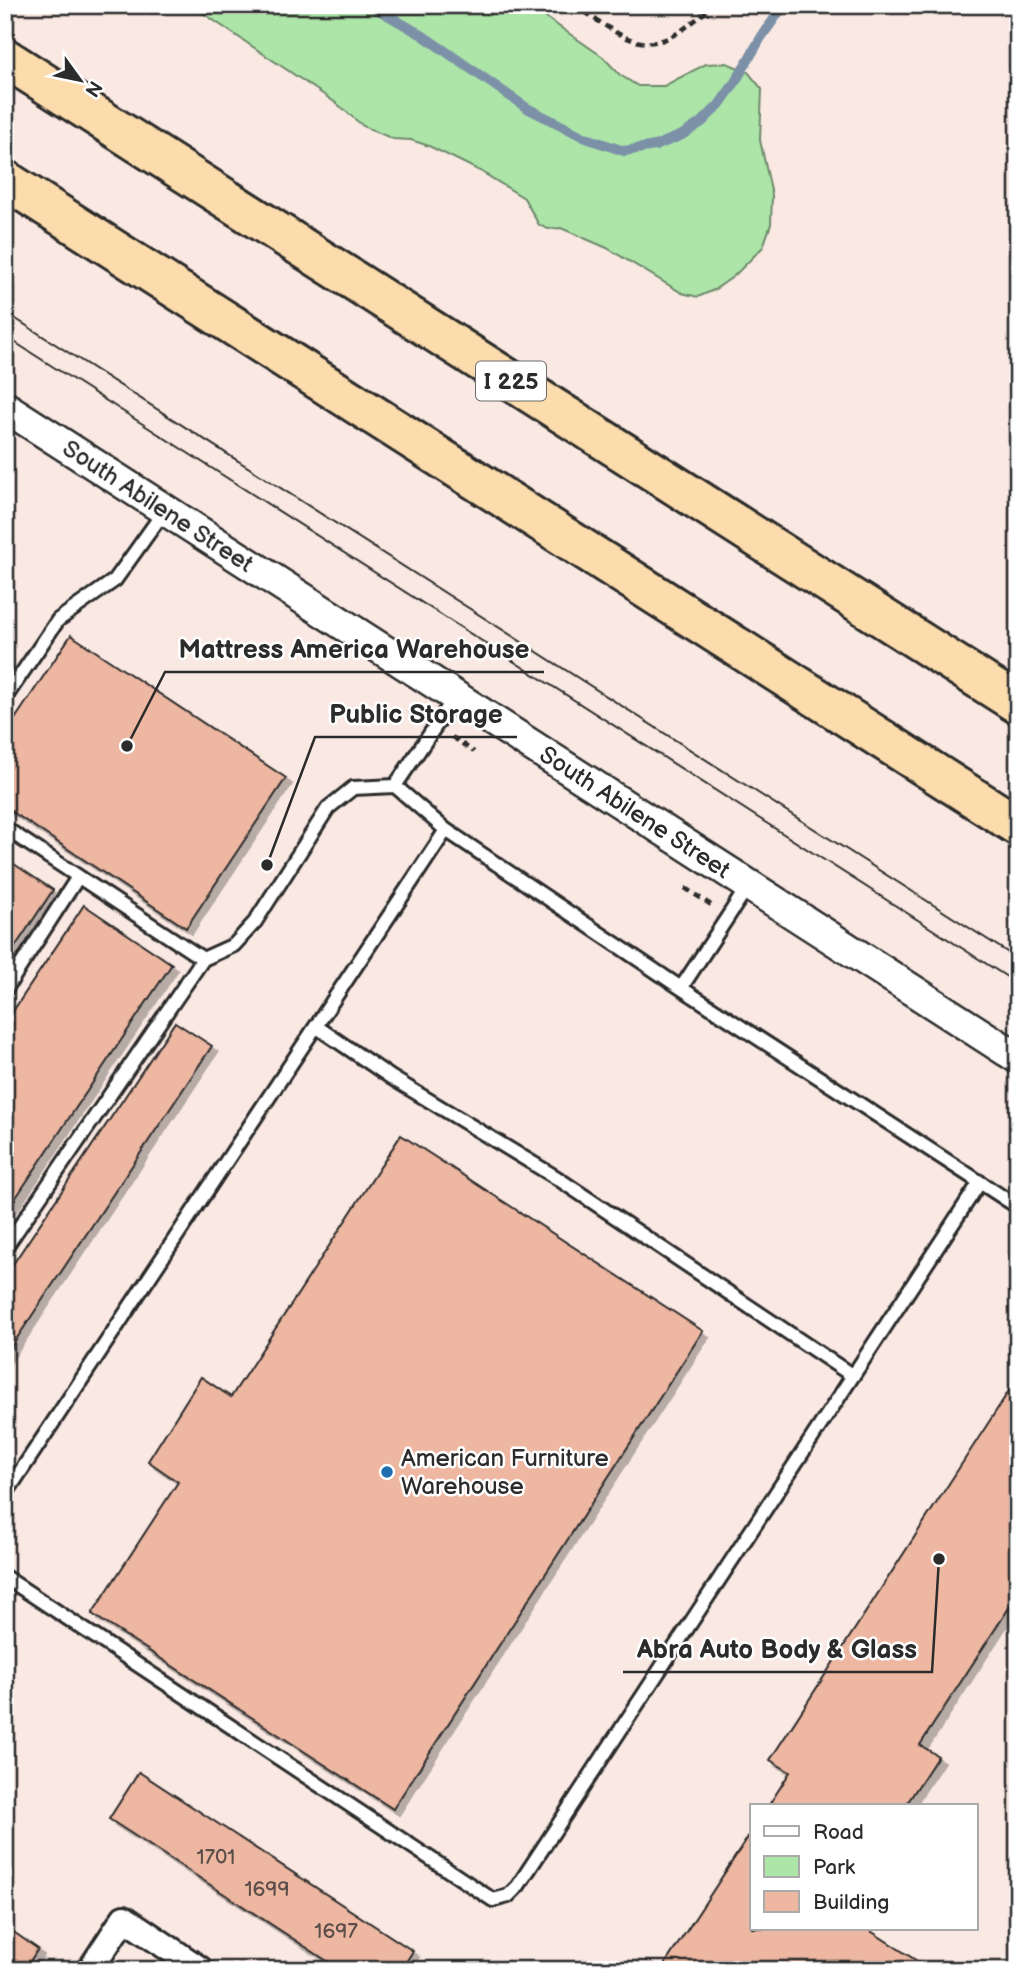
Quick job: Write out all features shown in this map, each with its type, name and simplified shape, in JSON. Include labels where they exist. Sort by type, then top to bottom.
[{"type":"highway","name":"I 225","points":[[5,58],[1018,704]]},
{"type":"highway","points":[[5,180],[1018,827]]},
{"type":"street","name":"South Abilene Street","points":[[5,407],[1018,1058]]},
{"type":"street","points":[[90,1970],[124,1918],[201,1970]]},
{"type":"lane","points":[[5,698],[58,620],[115,580],[166,510]]},
{"type":"lane","points":[[395,786],[455,697]]},
{"type":"lane","points":[[5,1248],[203,960],[234,945],[256,922],[328,808],[353,788],[395,786],[446,830],[681,988],[1018,1207]]},
{"type":"lane","points":[[5,828],[203,960]]},
{"type":"lane","points":[[5,1495],[446,830]]},
{"type":"lane","points":[[5,990],[78,877]]},
{"type":"lane","points":[[681,988],[748,885]]},
{"type":"lane","points":[[317,1027],[392,1078],[557,1178],[853,1376]]},
{"type":"lane","points":[[5,1577],[493,1900],[508,1896],[519,1886],[980,1182]]},
{"type":"path","points":[[575,5],[607,28],[631,40],[656,44],[695,22],[713,5]]},
{"type":"green space","points":[[191,5],[528,5],[603,57],[620,75],[638,86],[664,86],[706,64],[727,63],[748,72],[762,89],[760,140],[772,195],[771,224],[763,247],[734,276],[714,290],[698,297],[682,293],[607,248],[561,228],[548,229],[539,225],[524,198],[480,171],[429,146],[411,140],[393,139],[363,126],[336,103]]},
{"type":"building","points":[[71,635],[286,778],[186,928],[5,807],[5,734]]},
{"type":"building","points":[[5,858],[53,890],[5,962]]},
{"type":"building","points":[[84,905],[172,964],[5,1214],[5,1023]]},
{"type":"building","points":[[175,1022],[212,1046],[5,1356],[5,1276]]},
{"type":"building","name":"American Furniture Warehouse","points":[[401,1135],[703,1331],[393,1809],[92,1614],[178,1482],[148,1461],[201,1377],[231,1397]]},
{"type":"building","points":[[1018,1377],[1018,1594],[920,1745],[938,1756],[907,1804],[770,1804],[790,1772],[770,1760]]},
{"type":"building","points":[[139,1772],[413,1951],[401,1970],[341,1970],[109,1819]]},
{"type":"building","points":[[750,1834],[750,1930],[869,1930],[931,1970],[674,1970],[665,1964]]},
{"type":"building","points":[[5,1926],[38,1949],[24,1970],[5,1970]]},
{"type":"waterway","points":[[370,5],[422,35],[527,108],[586,138],[624,151],[655,146],[682,135],[702,122],[734,84],[784,5]]},
{"type":"tram line","points":[[5,312],[1018,959]]},
{"type":"tram line","points":[[5,336],[1018,984]]},
{"type":"place","name":"Mattress America Warehouse","points":[[127,746]]},
{"type":"place","name":"Public Storage","points":[[267,865]]},
{"type":"place","name":"American Furniture Warehouse","points":[[387,1472]]},
{"type":"place","name":"Abra Auto Body & Glass","points":[[939,1559]]}]
